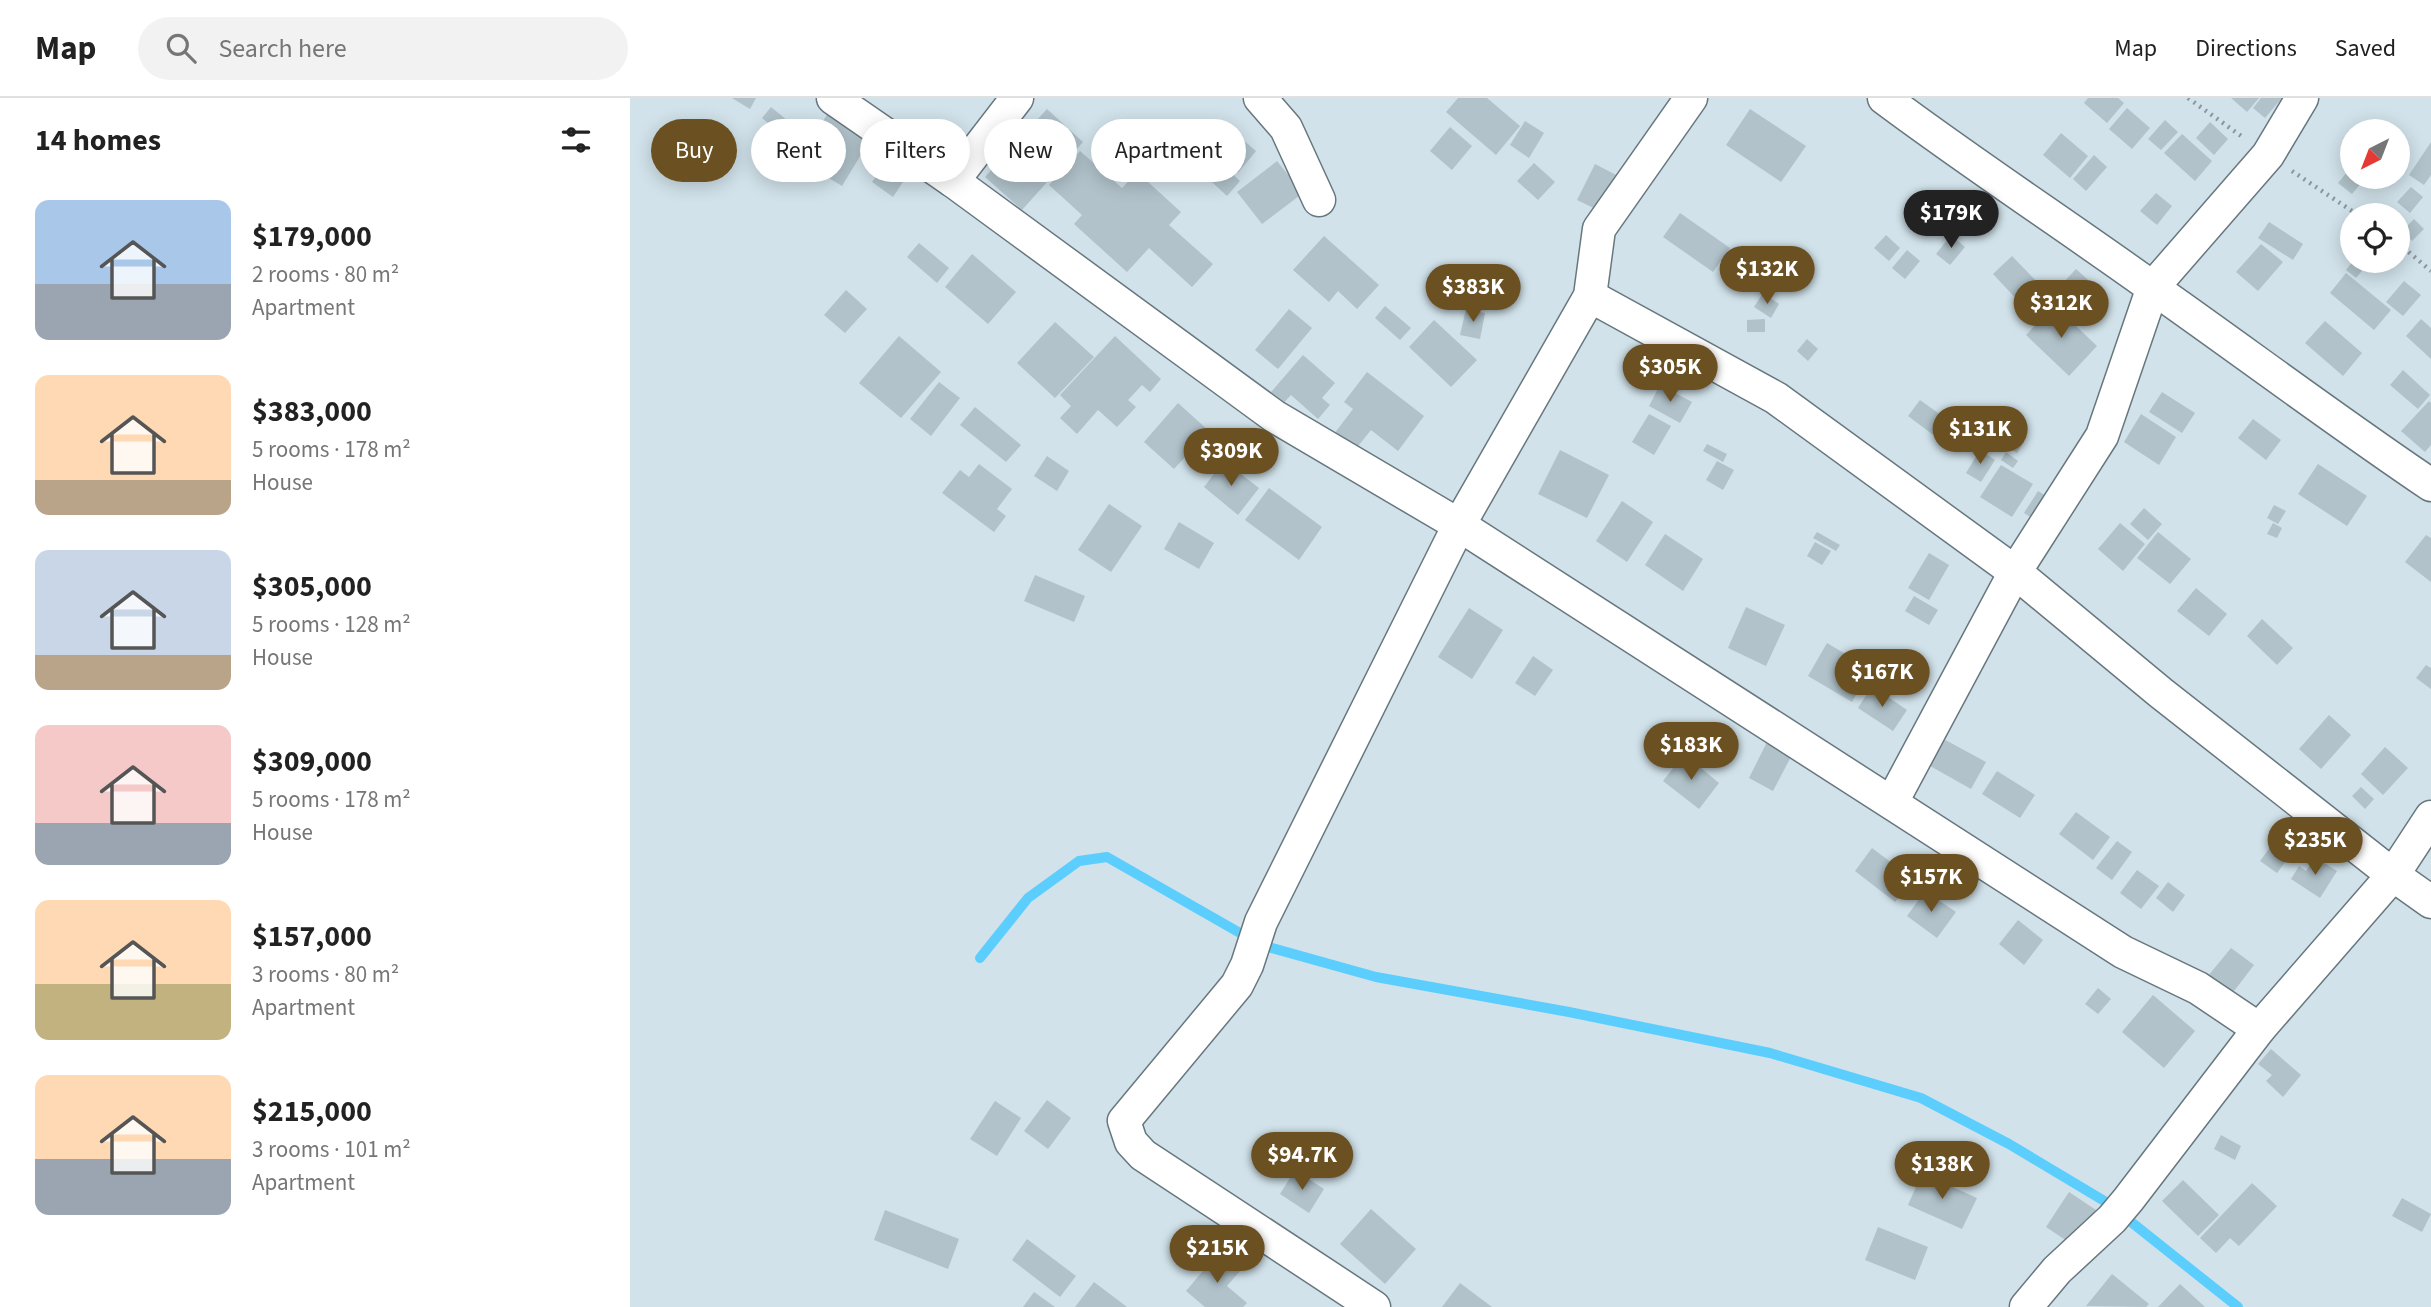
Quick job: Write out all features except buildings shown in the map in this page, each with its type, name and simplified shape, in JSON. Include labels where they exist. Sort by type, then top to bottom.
[{"type":"street","points":[[833,98],[863,119]]},
{"type":"street","points":[[970,159],[1017,98]]},
{"type":"street","points":[[1260,98],[1286,128],[1319,200]]},
{"type":"street","points":[[1374,1307],[1143,1156],[1131,1142],[1124,1121],[1237,985],[1247,965],[1261,922],[1458,526],[1590,296],[1599,229],[1691,98]]},
{"type":"street","points":[[1884,98],[2431,485]]},
{"type":"street","points":[[1892,802],[2015,572],[2102,436],[2153,287],[2268,155],[2302,98]]},
{"type":"street","points":[[954,182],[1274,416],[1458,526],[2123,952],[2198,988],[2259,1029]]},
{"type":"street","points":[[1590,296],[1776,398],[2015,572],[2182,710],[2393,876],[2431,902]]},
{"type":"street","points":[[2026,1307],[2057,1270],[2120,1209],[2259,1029],[2393,876],[2431,817]]},
{"type":"path","points":[[2188,98],[2340,203]]},
{"type":"path","points":[[2410,253],[2431,271]]},
{"type":"waterway","points":[[980,958],[1028,898],[1079,861],[1107,857],[1261,945],[1376,977],[1569,1012],[1770,1053],[1921,1098],[2009,1144],[2106,1202],[2238,1307]]}]
